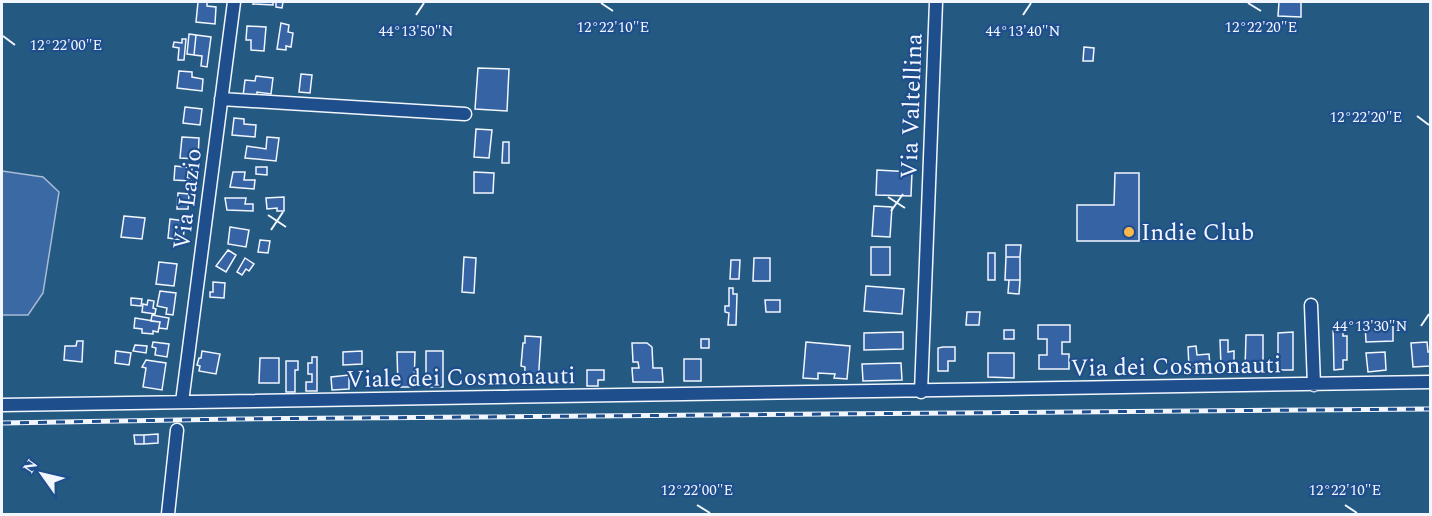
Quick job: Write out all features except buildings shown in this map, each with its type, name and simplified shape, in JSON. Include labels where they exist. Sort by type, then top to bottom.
[{"type":"street","name":"Via Lazio","points":[[182,402],[234,2]]},
{"type":"street","name":"Via Valtellina","points":[[921,392],[936,2]]},
{"type":"street","points":[[221,99],[465,114]]},
{"type":"street","points":[[1311,304],[1314,384]]},
{"type":"street","name":"Via dei Cosmonauti","points":[[921,392],[1431,382]]},
{"type":"street","name":"Viale dei Cosmonauti","points":[[2,405],[921,392]]},
{"type":"street","points":[[168,514],[177,430]]},
{"type":"shaded area","points":[[2,2],[1430,2],[1430,514],[2,514]]},
{"type":"shaded area","points":[[2,171],[43,177],[59,192],[43,293],[28,315],[2,315]]},
{"type":"railway","points":[[2,423],[1430,409]]},
{"type":"place","name":"Indie Club","points":[[1129,232]]}]
